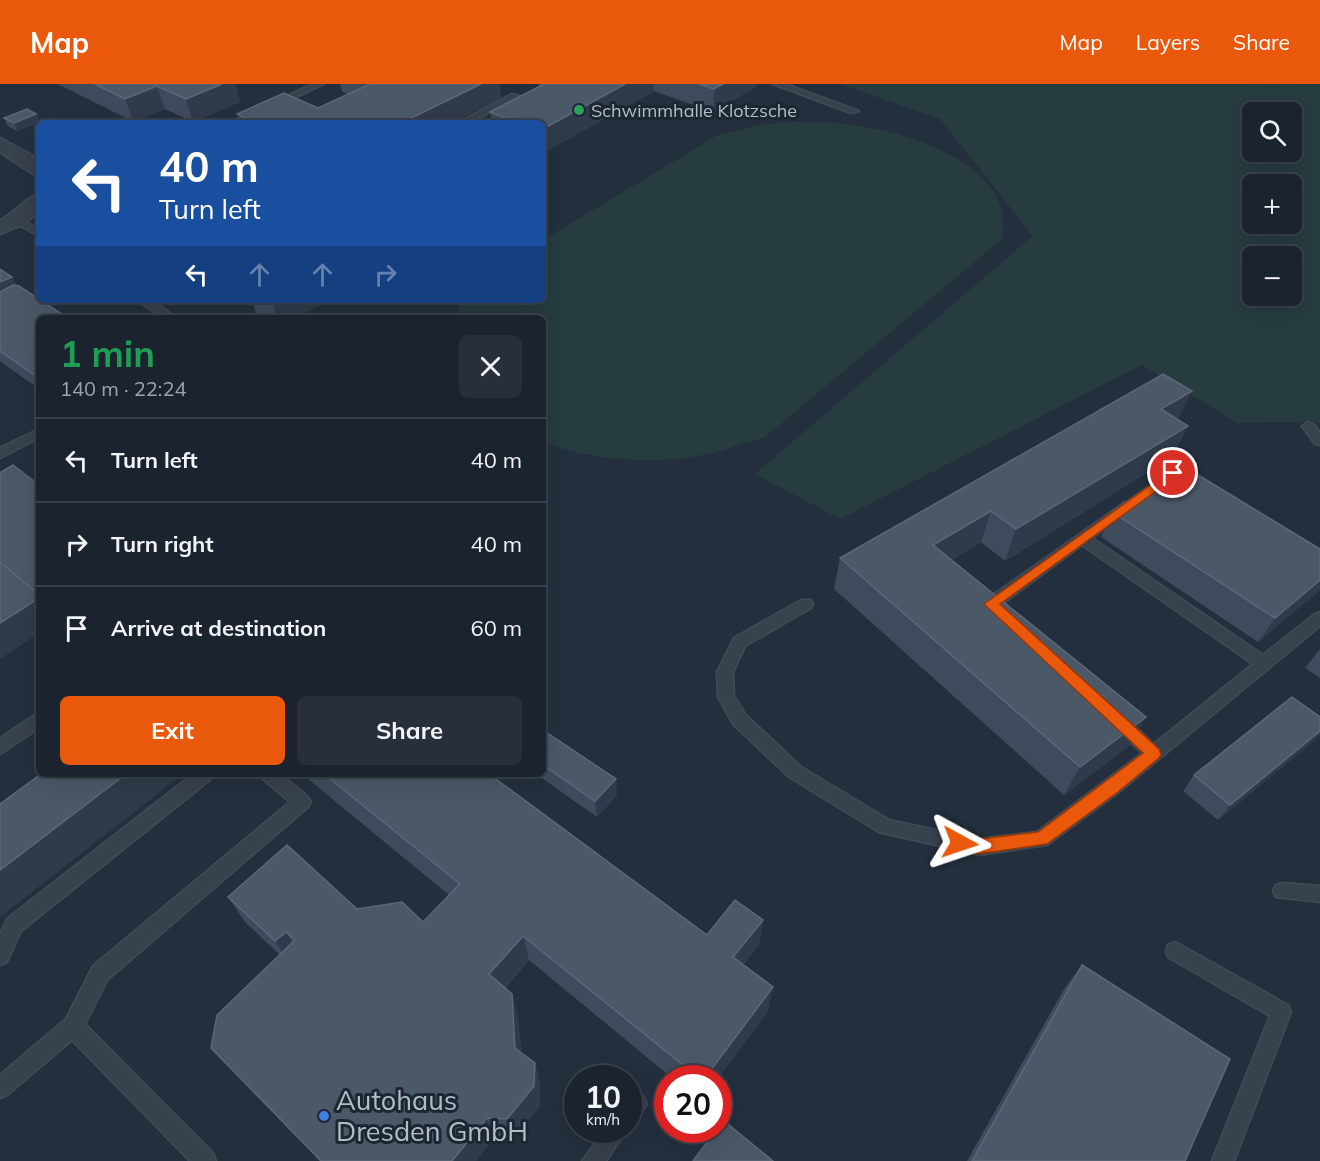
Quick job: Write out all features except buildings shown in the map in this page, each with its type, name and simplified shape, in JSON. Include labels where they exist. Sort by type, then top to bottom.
[{"type":"street","points":[[0,144],[36,166]]},
{"type":"street","points":[[9,224],[36,202]]},
{"type":"lane","points":[[240,120],[320,84]]},
{"type":"lane","points":[[777,84],[854,111]]},
{"type":"lane","points":[[470,120],[515,96]]},
{"type":"lane","points":[[9,224],[36,232]]},
{"type":"lane","points":[[152,303],[167,315]]},
{"type":"lane","points":[[1308,426],[1320,441]]},
{"type":"lane","points":[[0,454],[36,435]]},
{"type":"lane","points":[[1008,620],[990,604],[1137,499]]},
{"type":"lane","points":[[1082,538],[1264,664]]},
{"type":"lane","points":[[806,604],[739,642],[725,672],[726,697],[738,719],[795,772],[885,827],[979,847],[1041,839],[1113,787],[1320,618]]},
{"type":"lane","points":[[1111,714],[1154,754]]},
{"type":"lane","points":[[0,747],[36,721]]},
{"type":"lane","points":[[0,956],[7,930],[201,777]]},
{"type":"lane","points":[[0,1088],[73,1026],[100,973],[302,802],[273,777]]},
{"type":"lane","points":[[1282,891],[1320,894]]},
{"type":"lane","points":[[1175,951],[1281,1012],[1223,1161]]},
{"type":"lane","points":[[73,1026],[205,1161]]},
{"type":"lane","points":[[593,1161],[607,1143]]},
{"type":"green space","points":[[840,84],[1320,84],[1320,422],[1237,423],[1142,365],[840,519],[755,474],[1033,236],[940,119]]},
{"type":"green space","points":[[789,122],[867,127],[895,133],[951,155],[975,171],[993,190],[1002,213],[1001,240],[765,437],[714,453],[680,459],[608,458],[546,444],[546,315],[456,315],[462,303],[546,303],[546,238],[716,136],[759,125]]},
{"type":"place","name":"Schwimmhalle Klotzsche","points":[[579,110]]},
{"type":"place","name":"Autohaus Dresden GmbH","points":[[324,1116]]},
{"type":"route","points":[[960,843],[979,847],[1041,839],[1154,754],[990,604],[1173,473]]}]
